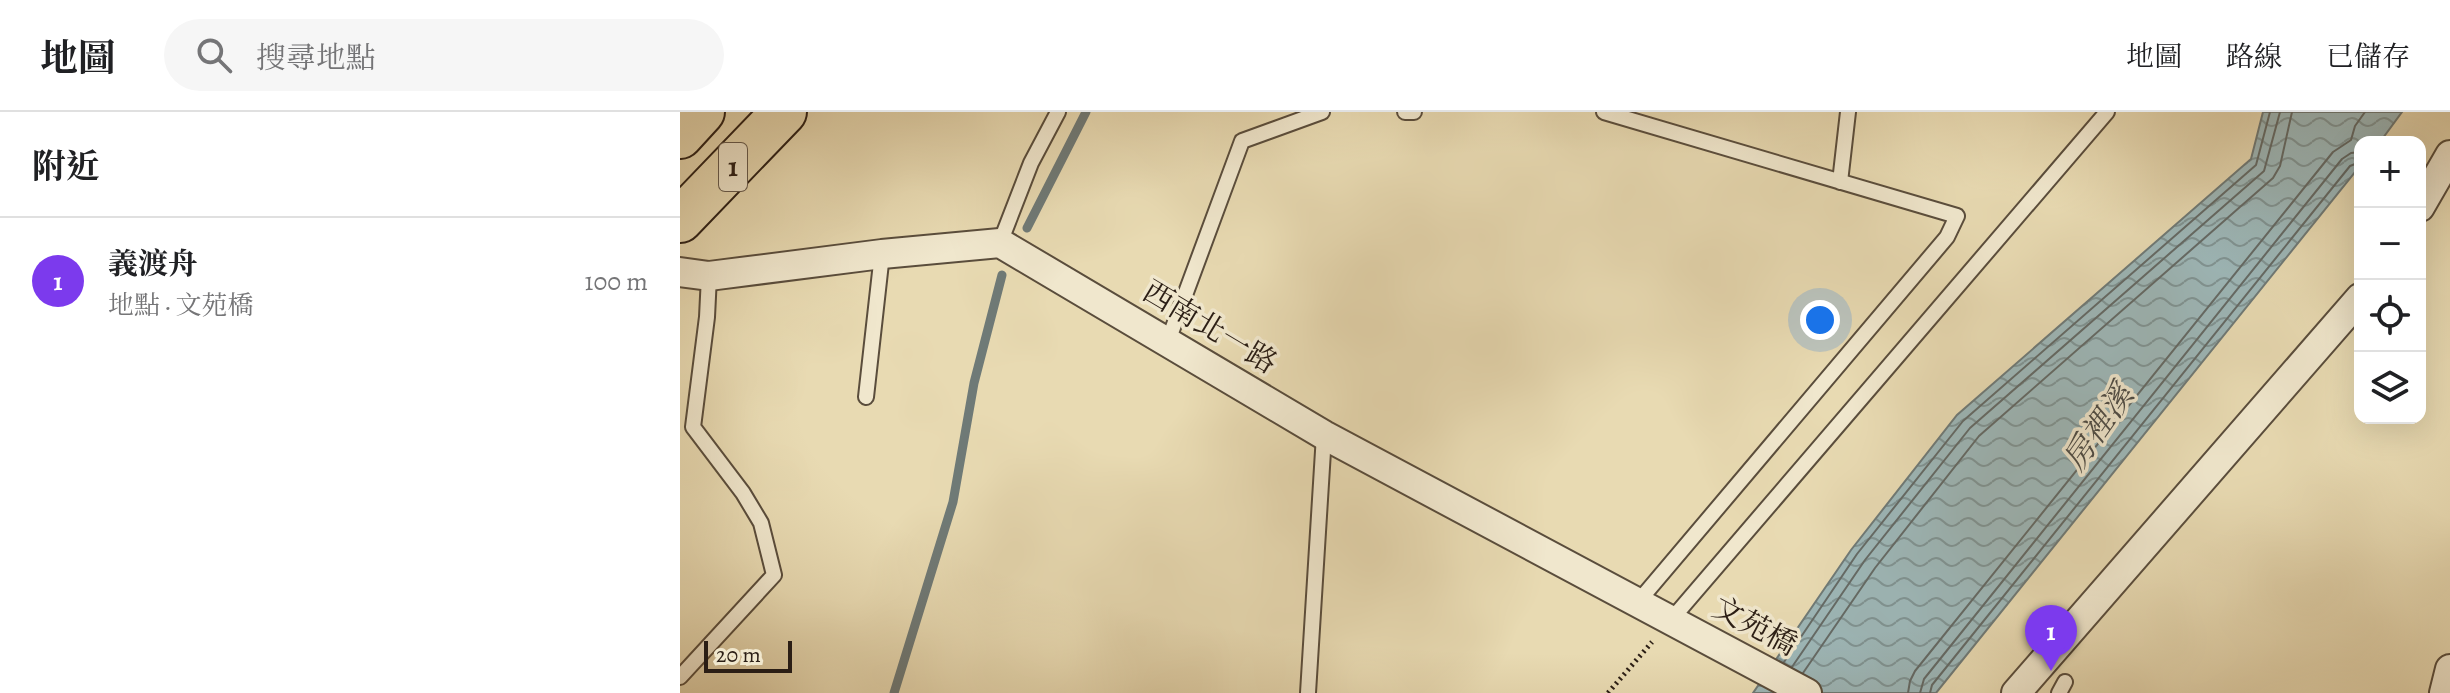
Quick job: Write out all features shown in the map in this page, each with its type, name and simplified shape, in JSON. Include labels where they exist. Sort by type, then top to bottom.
[{"type":"main road","name":"1","points":[[680,136],[702,112]]},
{"type":"main road","name":"1","points":[[680,220],[784,112]]},
{"type":"street","points":[[2426,197],[2450,155]]},
{"type":"street","points":[[680,272],[709,276],[1000,243]]},
{"type":"street","name":"西南北一路","points":[[1000,243],[1324,435],[1671,620]]},
{"type":"street","points":[[2016,693],[2354,305]]},
{"type":"street","name":"文苑橋","points":[[1671,620],[1807,693]]},
{"type":"street","points":[[2444,693],[2450,669]]},
{"type":"lane","points":[[1000,243],[1031,163],[1058,112]]},
{"type":"lane","points":[[1168,341],[1242,141],[1322,112]]},
{"type":"lane","points":[[1405,112],[1414,112]]},
{"type":"lane","points":[[1604,112],[1957,216],[1947,237],[1638,602]]},
{"type":"lane","points":[[1840,182],[1848,112]]},
{"type":"lane","points":[[1671,620],[2107,112]]},
{"type":"lane","points":[[866,397],[882,254]]},
{"type":"lane","points":[[680,677],[774,575],[761,523],[743,493],[693,427],[709,276]]},
{"type":"lane","points":[[1308,693],[1324,435]]},
{"type":"path","points":[[1608,693],[1671,620]]},
{"type":"water","name":"房裡溪","points":[[2263,112],[2402,112],[2384,136],[2354,136],[2354,173],[1936,693],[1753,693],[1851,550],[1957,415],[2251,159]]},
{"type":"waterway","points":[[1027,228],[1086,112]]},
{"type":"waterway","points":[[894,693],[953,502],[974,383],[1002,275]]},
{"type":"place","name":"義渡舟","points":[[2051,671]]}]
